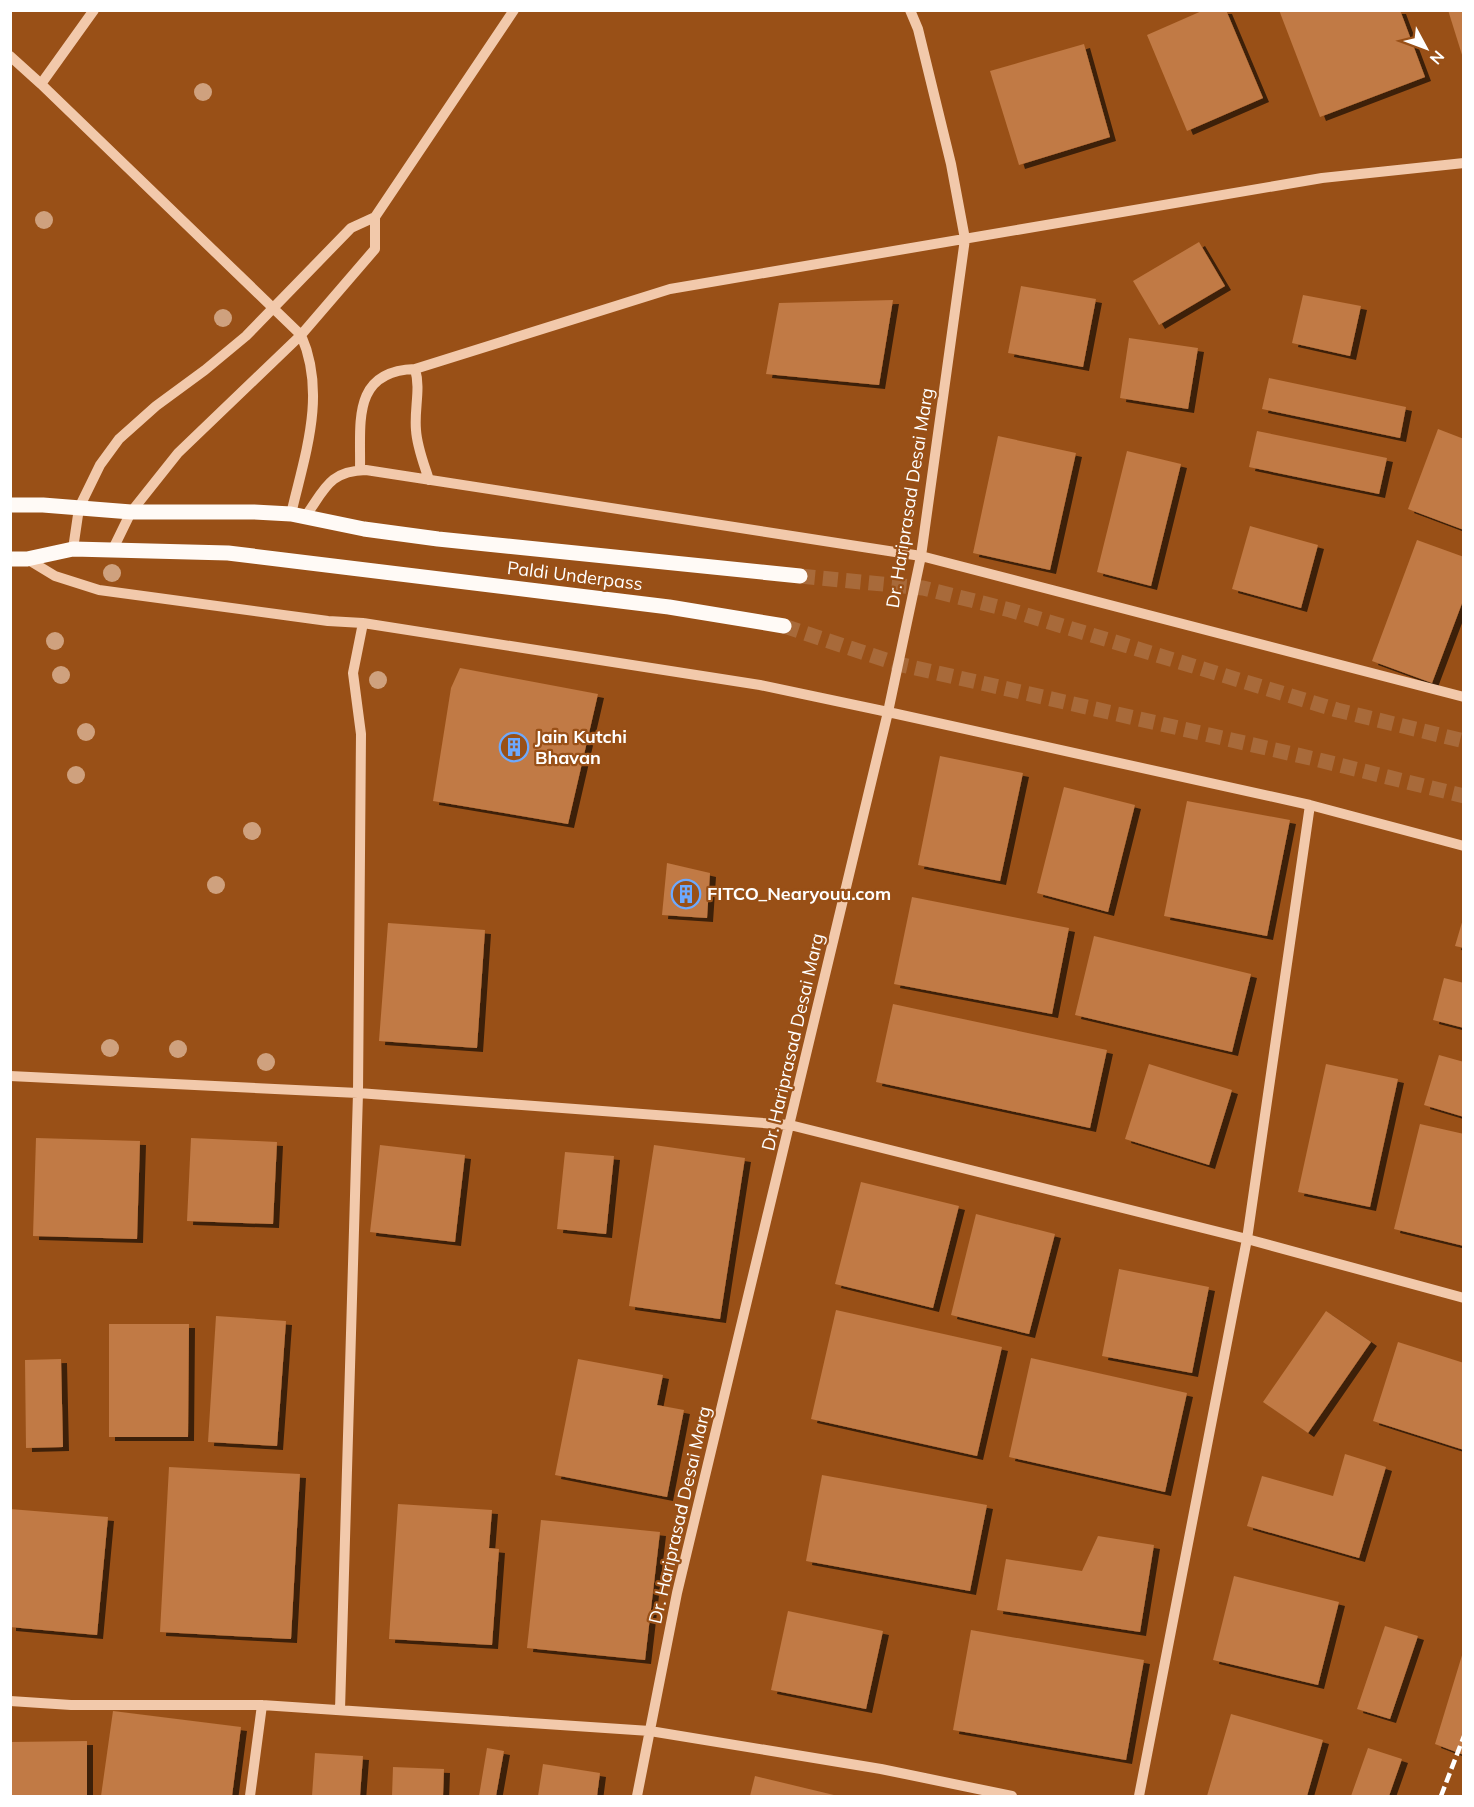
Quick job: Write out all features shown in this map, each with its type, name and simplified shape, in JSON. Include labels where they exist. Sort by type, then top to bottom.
[{"type":"main road","points":[[10,505],[131,512],[254,512],[298,516],[364,529],[438,538],[800,576]]},
{"type":"main road","name":"Paldi Underpass","points":[[10,559],[27,559],[73,549],[228,553],[669,607],[784,626]]},
{"type":"street","points":[[41,84],[94,10]]},
{"type":"street","points":[[73,549],[79,508],[100,465],[119,439],[156,406],[246,336],[351,228],[375,218],[514,10]]},
{"type":"street","name":"Dr. Hariprasad Desai Marg","points":[[637,1797],[678,1593],[888,712],[921,556],[965,239],[951,164],[918,29],[910,10]]},
{"type":"street","points":[[10,56],[301,335],[310,355],[314,409],[298,516]]},
{"type":"street","points":[[360,470],[362,410],[365,396],[374,382],[404,369],[415,369],[670,289],[1322,178],[1464,163]]},
{"type":"street","points":[[112,551],[131,512],[178,453],[301,335],[375,249],[375,218]]},
{"type":"street","points":[[415,369],[418,388],[415,429],[429,480]]},
{"type":"street","points":[[298,516],[332,479],[346,472],[360,470],[921,556],[1464,697]]},
{"type":"street","points":[[27,559],[55,576],[99,590],[328,621],[363,623],[760,685],[1310,805],[1464,846]]},
{"type":"street","points":[[340,1710],[358,1093],[362,734],[353,673],[363,623]]},
{"type":"street","points":[[1139,1797],[1247,1239],[1310,805]]},
{"type":"street","points":[[10,1076],[358,1093],[790,1125],[1247,1239],[1464,1298]]},
{"type":"street","points":[[10,1701],[71,1705],[262,1705],[650,1731],[881,1769],[1012,1797]]},
{"type":"street","points":[[250,1797],[262,1705]]},
{"type":"building","points":[[1204,10],[1226,10],[1263,98],[1187,131],[1147,35]]},
{"type":"building","points":[[1279,10],[1400,10],[1425,77],[1320,117]]},
{"type":"building","points":[[1448,10],[1464,10],[1464,58],[1463,58]]},
{"type":"building","points":[[1084,44],[1110,137],[1019,165],[990,71]]},
{"type":"building","points":[[1199,242],[1225,286],[1159,325],[1133,281]]},
{"type":"building","points":[[1021,286],[1096,299],[1083,367],[1008,353]]},
{"type":"building","points":[[1303,295],[1361,306],[1350,356],[1292,343]]},
{"type":"building","points":[[893,300],[879,385],[766,374],[779,303]]},
{"type":"building","points":[[1129,338],[1198,348],[1188,409],[1120,398]]},
{"type":"building","points":[[1269,378],[1406,407],[1400,438],[1262,409]]},
{"type":"building","points":[[1438,429],[1464,439],[1464,530],[1408,509]]},
{"type":"building","points":[[1257,431],[1387,458],[1379,494],[1249,467]]},
{"type":"building","points":[[998,436],[1076,453],[1050,570],[973,553]]},
{"type":"building","points":[[1127,451],[1181,464],[1151,586],[1097,572]]},
{"type":"building","points":[[1250,526],[1318,545],[1301,608],[1232,589]]},
{"type":"building","points":[[1417,540],[1464,557],[1464,598],[1432,683],[1372,661]]},
{"type":"building","name":"Jain Kutchi Bhavan","points":[[460,668],[598,694],[568,824],[433,801],[451,688]]},
{"type":"building","points":[[940,756],[1023,773],[1000,881],[918,865]]},
{"type":"building","points":[[1064,787],[1135,805],[1108,912],[1037,893]]},
{"type":"building","points":[[1187,801],[1290,820],[1267,936],[1164,916]]},
{"type":"building","name":"FITCO_Nearyouu.com","points":[[667,863],[710,873],[707,918],[662,915]]},
{"type":"building","points":[[912,897],[1069,928],[1052,1014],[894,984]]},
{"type":"building","points":[[1464,919],[1464,948],[1455,946]]},
{"type":"building","points":[[388,923],[485,930],[477,1048],[379,1041]]},
{"type":"building","points":[[1094,936],[1251,974],[1232,1052],[1075,1015]]},
{"type":"building","points":[[1444,978],[1464,983],[1464,1028],[1433,1020]]},
{"type":"building","points":[[893,1004],[1107,1050],[1090,1128],[876,1082]]},
{"type":"building","points":[[1439,1055],[1464,1062],[1464,1117],[1424,1105]]},
{"type":"building","points":[[1149,1064],[1232,1090],[1209,1165],[1125,1139]]},
{"type":"building","points":[[1326,1064],[1398,1079],[1370,1207],[1298,1192]]},
{"type":"building","points":[[1420,1124],[1464,1134],[1464,1246],[1394,1229]]},
{"type":"building","points":[[36,1138],[140,1141],[137,1239],[33,1236]]},
{"type":"building","points":[[191,1138],[277,1142],[273,1224],[187,1221]]},
{"type":"building","points":[[380,1145],[465,1155],[455,1242],[370,1232]]},
{"type":"building","points":[[654,1145],[745,1158],[720,1319],[629,1306]]},
{"type":"building","points":[[565,1152],[614,1156],[606,1234],[557,1229]]},
{"type":"building","points":[[861,1182],[959,1206],[933,1308],[835,1284]]},
{"type":"building","points":[[976,1214],[1055,1234],[1029,1334],[951,1315]]},
{"type":"building","points":[[1119,1269],[1209,1287],[1192,1373],[1102,1356]]},
{"type":"building","points":[[836,1310],[1002,1347],[977,1456],[811,1419]]},
{"type":"building","points":[[1326,1311],[1371,1342],[1308,1433],[1263,1402]]},
{"type":"building","points":[[216,1316],[286,1321],[277,1446],[208,1442]]},
{"type":"building","points":[[109,1324],[189,1324],[188,1437],[109,1437]]},
{"type":"building","points":[[1398,1342],[1464,1363],[1464,1450],[1373,1421]]},
{"type":"building","points":[[1031,1358],[1187,1393],[1165,1492],[1009,1457]]},
{"type":"building","points":[[61,1359],[63,1447],[26,1448],[25,1360]]},
{"type":"building","points":[[578,1359],[663,1375],[657,1405],[684,1410],[667,1497],[555,1475]]},
{"type":"building","points":[[1345,1454],[1386,1467],[1359,1558],[1247,1526],[1262,1476],[1333,1496]]},
{"type":"building","points":[[169,1467],[300,1474],[291,1639],[160,1632]]},
{"type":"building","points":[[822,1475],[987,1505],[970,1591],[806,1561]]},
{"type":"building","points":[[398,1504],[492,1510],[489,1548],[499,1549],[492,1645],[389,1639]]},
{"type":"building","points":[[10,1509],[108,1517],[97,1635],[10,1627]]},
{"type":"building","points":[[541,1520],[660,1532],[645,1660],[527,1648]]},
{"type":"building","points":[[1098,1536],[1154,1545],[1140,1632],[997,1610],[1006,1559],[1082,1571]]},
{"type":"building","points":[[1234,1576],[1339,1602],[1318,1685],[1213,1660]]},
{"type":"building","points":[[788,1611],[883,1631],[866,1709],[771,1690]]},
{"type":"building","points":[[1385,1626],[1418,1636],[1390,1719],[1357,1709]]},
{"type":"building","points":[[971,1630],[1144,1660],[1126,1760],[953,1730]]},
{"type":"building","points":[[1464,1653],[1464,1755],[1435,1744]]},
{"type":"building","points":[[113,1711],[241,1727],[232,1796],[101,1796]]},
{"type":"building","points":[[1231,1714],[1323,1740],[1307,1796],[1207,1796]]},
{"type":"building","points":[[87,1741],[87,1796],[10,1796],[10,1742]]},
{"type":"building","points":[[487,1748],[504,1751],[496,1796],[479,1796]]},
{"type":"building","points":[[1368,1748],[1402,1759],[1389,1796],[1351,1796]]},
{"type":"building","points":[[315,1753],[363,1756],[360,1796],[312,1796]]},
{"type":"building","points":[[543,1764],[600,1773],[597,1796],[538,1796]]},
{"type":"building","points":[[393,1767],[444,1769],[443,1796],[392,1796]]},
{"type":"building","points":[[755,1776],[838,1796],[750,1796]]},
{"type":"tunnel","points":[[800,576],[923,588],[1010,610],[1337,710],[1464,741]]},
{"type":"tunnel","points":[[784,626],[898,664],[1319,760],[1464,796]]},
{"type":"railway","points":[[1441,1796],[1464,1736]]},
{"type":"place","name":"Jain Kutchi Bhavan","points":[[514,747]]},
{"type":"place","name":"FITCO_Nearyouu.com","points":[[686,894]]}]
